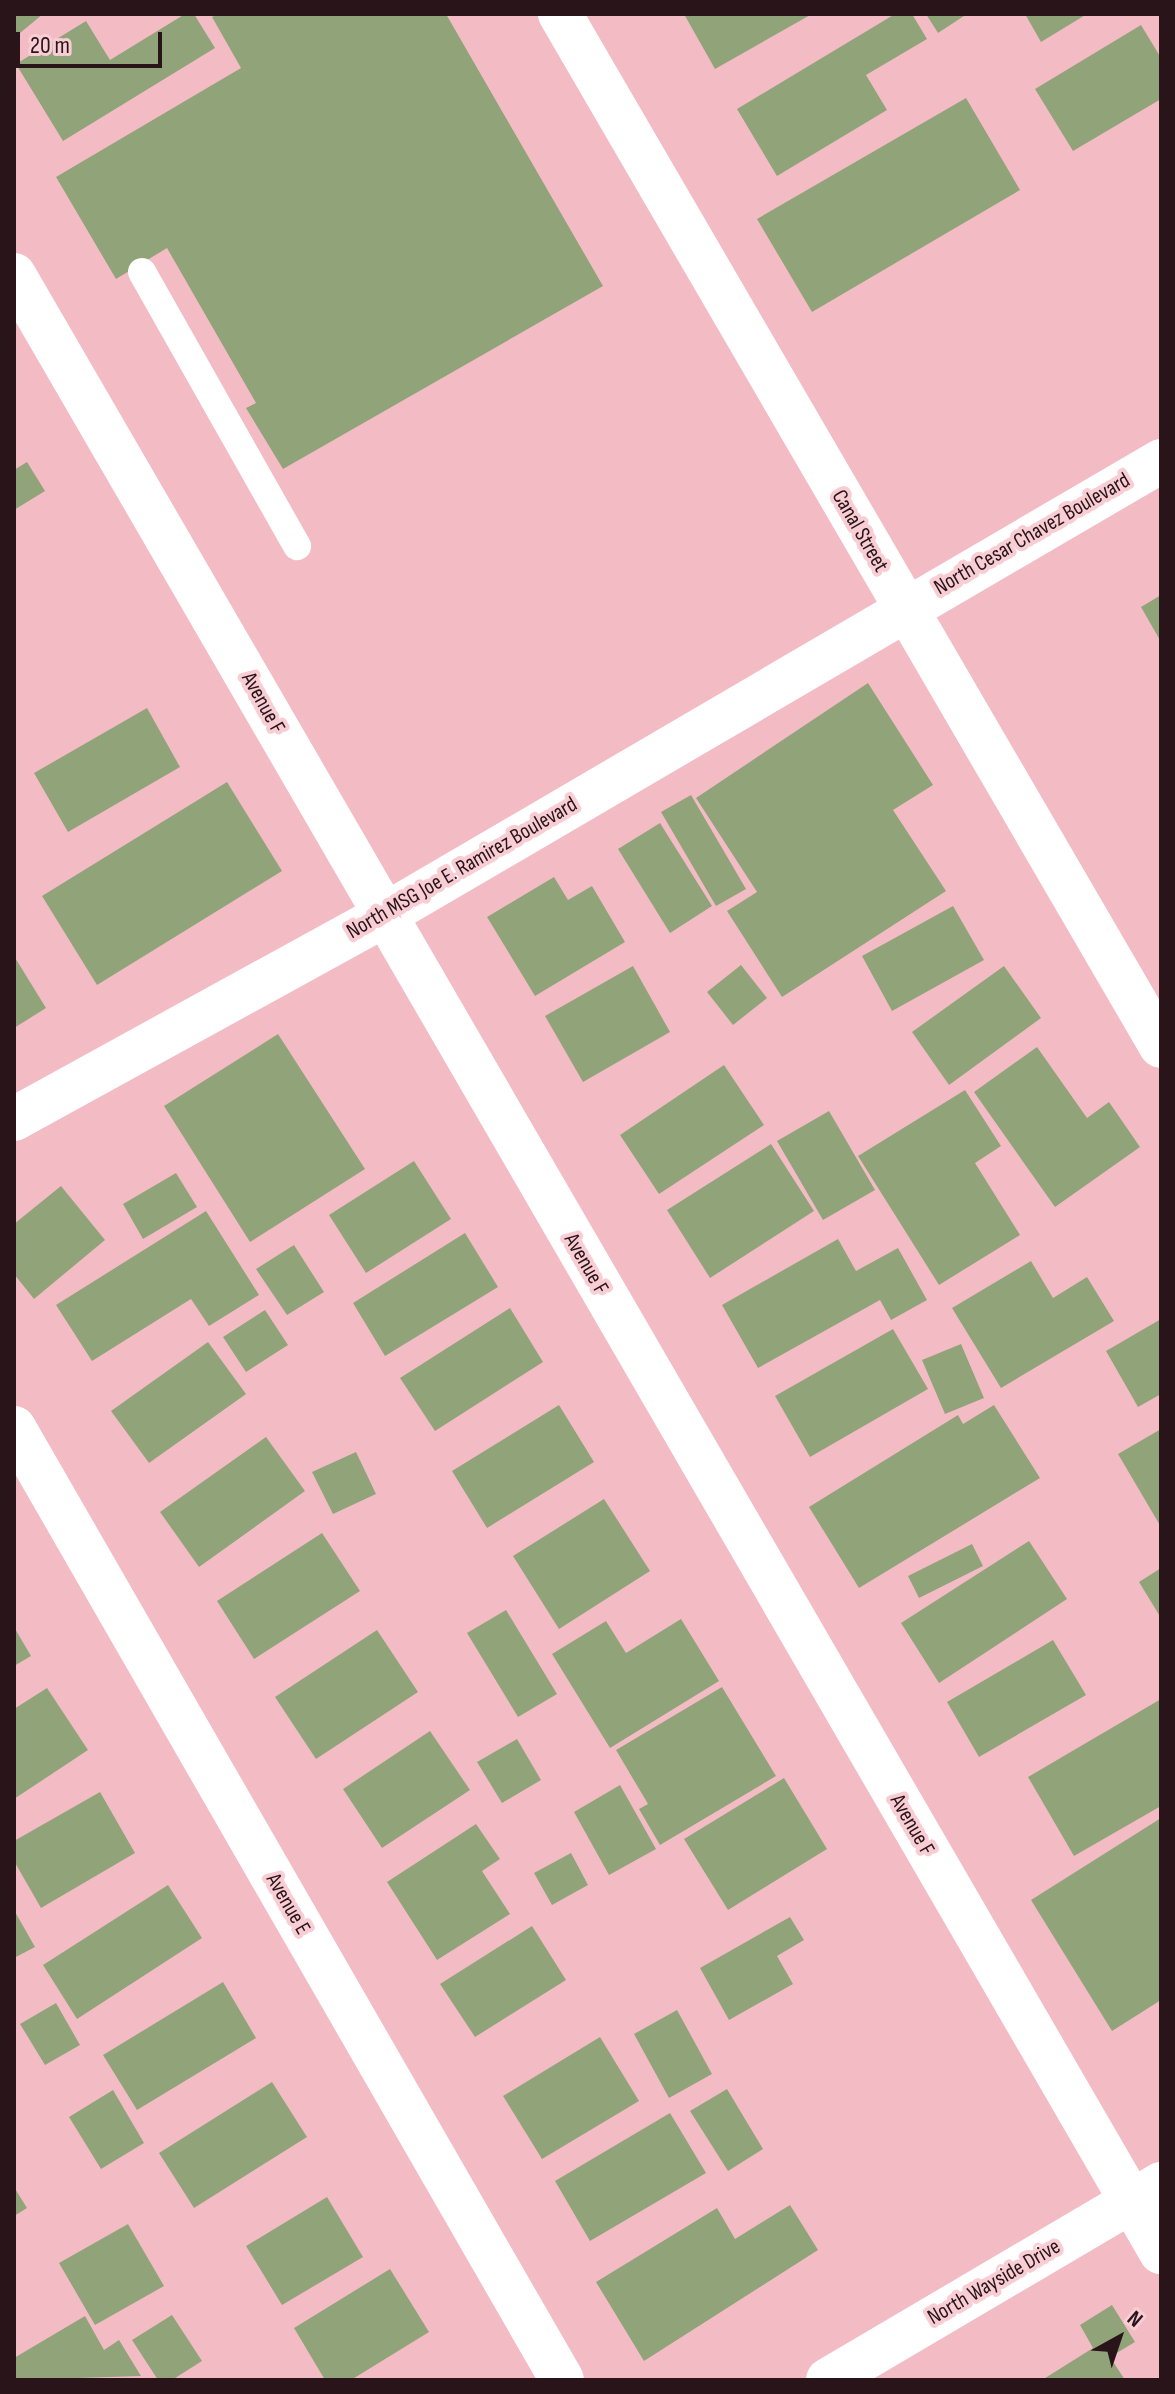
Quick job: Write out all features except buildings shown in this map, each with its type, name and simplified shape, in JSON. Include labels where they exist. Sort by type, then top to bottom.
[{"type":"street","name":"Canal Street","points":[[560,14],[1161,1046]]},
{"type":"street","name":"Avenue F","points":[[14,275],[383,916],[1146,2193],[1161,2252]]},
{"type":"street","name":"North Cesar Chavez Boulevard","points":[[904,606],[1161,461]]},
{"type":"street","name":"North MSG Joe E. Ramirez Boulevard","points":[[14,1119],[383,916],[904,606]]},
{"type":"street","name":"Avenue E","points":[[14,1428],[562,2380]]},
{"type":"street","name":"North Wayside Drive","points":[[828,2380],[1146,2193]]},
{"type":"lane","points":[[142,272],[297,546]]}]
